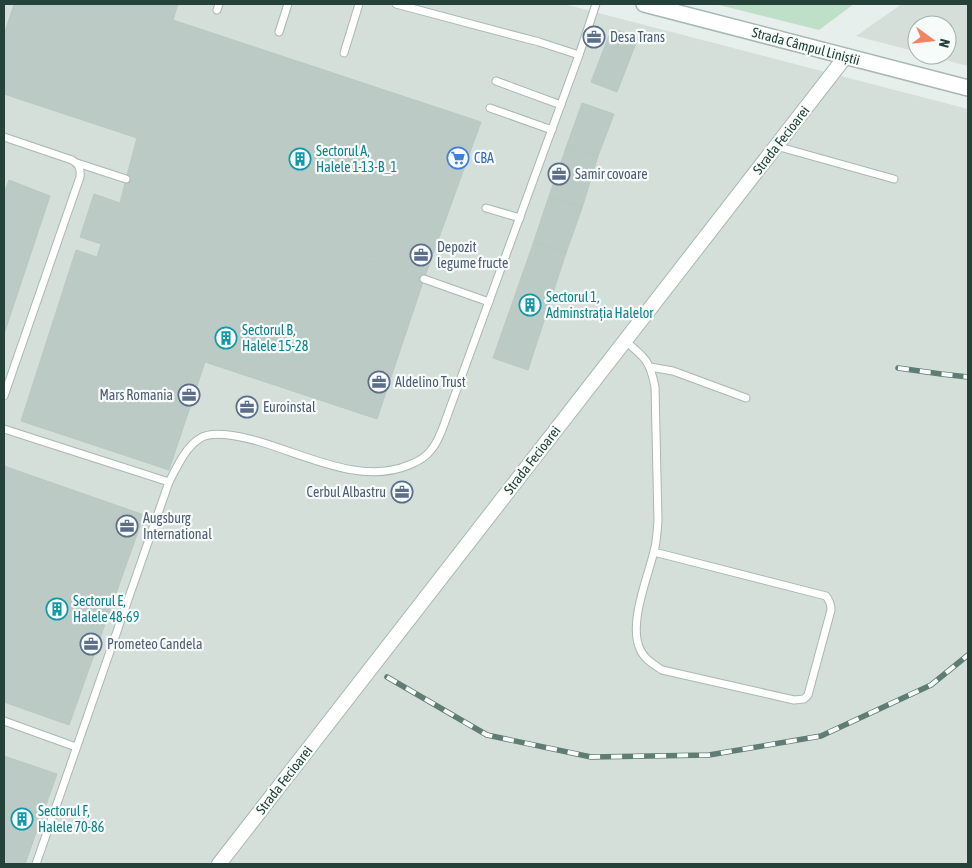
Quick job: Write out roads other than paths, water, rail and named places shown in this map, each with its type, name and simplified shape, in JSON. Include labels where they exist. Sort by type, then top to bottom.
[{"type":"street","name":"Strada Câmpul Liniștii","points":[[644,4],[968,88]]},
{"type":"street","name":"Strada Fecioarei","points":[[219,864],[846,56]]},
{"type":"lane","points":[[279,32],[288,4]]},
{"type":"lane","points":[[344,53],[359,4]]},
{"type":"lane","points":[[396,4],[539,42],[579,55]]},
{"type":"lane","points":[[36,864],[169,482],[180,461],[191,446],[200,437],[218,434],[240,437],[344,469],[376,472],[398,470],[419,461],[432,450],[442,430],[520,218],[596,4]]},
{"type":"lane","points":[[496,81],[561,105]]},
{"type":"lane","points":[[490,108],[552,130]]},
{"type":"lane","points":[[4,137],[126,179]]},
{"type":"lane","points":[[776,146],[894,179]]},
{"type":"lane","points":[[4,396],[80,177],[80,167],[77,163]]},
{"type":"lane","points":[[486,208],[520,218]]},
{"type":"lane","points":[[424,279],[489,302]]},
{"type":"lane","points":[[625,341],[642,355],[650,367],[655,387],[658,497],[657,539],[637,613],[636,636],[640,649],[649,662],[662,670],[794,700],[804,699],[808,695],[831,610],[831,605],[826,596],[654,552]]},
{"type":"lane","points":[[650,367],[674,370],[746,398]]},
{"type":"lane","points":[[4,429],[169,482]]},
{"type":"lane","points":[[4,721],[76,747]]},
{"type":"railway","points":[[898,368],[968,377]]},
{"type":"railway","points":[[387,677],[487,735],[591,757],[709,755],[821,736],[931,685],[968,655]]},
{"type":"place","name":"Desa Trans","points":[[594,37]]},
{"type":"place","name":"CBA","points":[[458,158]]},
{"type":"place","name":"Sectorul A, Halele 1-13-B_1","points":[[300,159]]},
{"type":"place","name":"Samir covoare","points":[[559,174]]},
{"type":"place","name":"Depozit legume fructe","points":[[421,255]]},
{"type":"place","name":"Sectorul 1, Adminstrația Halelor","points":[[530,305]]},
{"type":"place","name":"Sectorul B, Halele 15-28","points":[[226,338]]},
{"type":"place","name":"Aldelino Trust","points":[[379,382]]},
{"type":"place","name":"Mars Romania","points":[[189,395]]},
{"type":"place","name":"Euroinstal","points":[[247,407]]},
{"type":"place","name":"Cerbul Albastru","points":[[402,492]]},
{"type":"place","name":"Augsburg International","points":[[127,526]]},
{"type":"place","name":"Sectorul E, Halele 48-69","points":[[57,609]]},
{"type":"place","name":"Prometeo Candela","points":[[91,644]]},
{"type":"place","name":"Sectorul F, Halele 70-86","points":[[22,819]]}]
